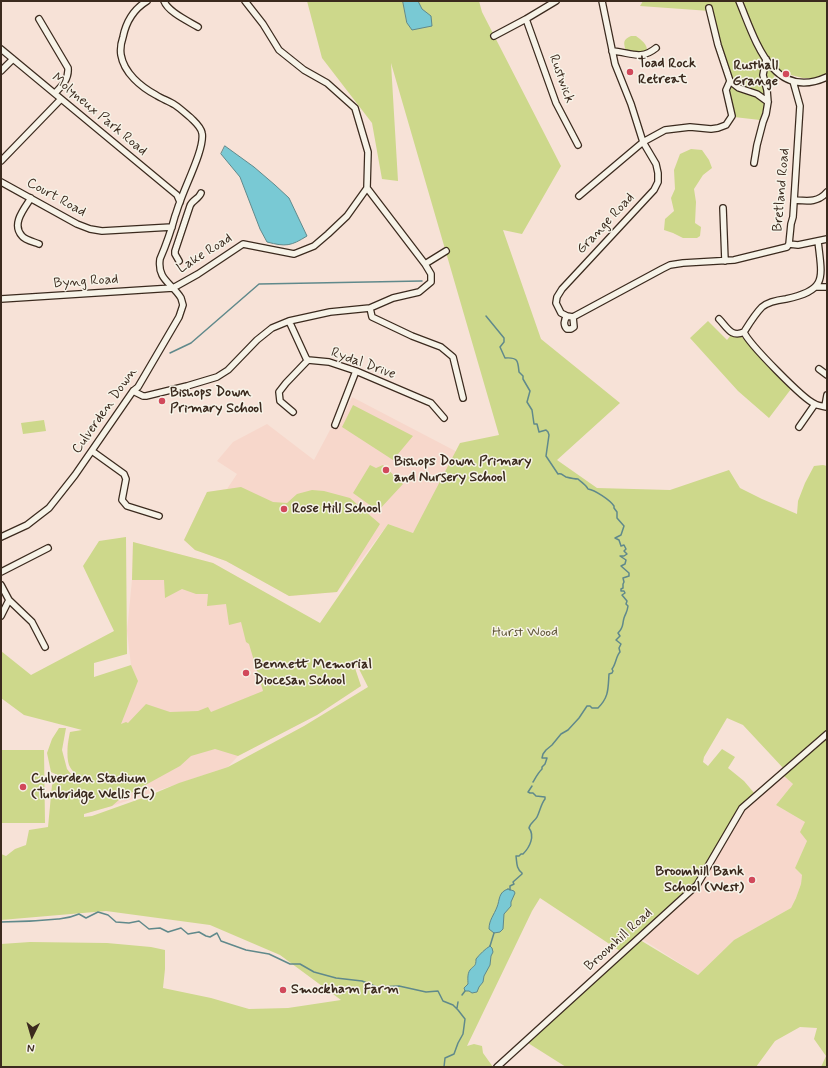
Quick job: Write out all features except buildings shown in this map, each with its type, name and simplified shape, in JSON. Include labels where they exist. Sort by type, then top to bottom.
[{"type":"street","points":[[147,1],[141,5],[126,25],[121,44],[123,62],[129,73],[147,90],[175,105],[188,115],[200,128],[202,138],[194,168],[180,202],[172,227]]},
{"type":"street","points":[[164,1],[165,5],[178,15],[198,27]]},
{"type":"street","points":[[133,391],[146,396],[217,377],[228,370],[257,340],[272,328],[288,321],[330,312],[370,308],[393,298],[419,292],[431,282],[431,274],[425,264],[367,188],[368,152],[355,108],[327,84],[304,70],[279,50],[263,24],[245,1]]},
{"type":"street","points":[[494,36],[556,1]]},
{"type":"street","points":[[602,1],[615,64],[643,139]]},
{"type":"street","points":[[739,1],[760,50],[774,70],[793,81],[803,83],[811,83],[827,77]]},
{"type":"street","points":[[709,8],[718,45],[730,81],[740,88],[757,94],[768,102]]},
{"type":"street","points":[[40,19],[68,68],[65,83],[55,93]]},
{"type":"street","name":"Rustwick","points":[[526,19],[556,103],[578,145]]},
{"type":"street","points":[[612,51],[640,56],[648,54],[656,48]]},
{"type":"street","name":"Molyneux Park Road","points":[[1,49],[177,195],[180,202]]},
{"type":"street","points":[[1,71],[13,59]]},
{"type":"street","points":[[754,163],[768,102],[767,90],[763,75],[766,59]]},
{"type":"street","points":[[579,196],[643,139],[665,130],[690,127],[711,129],[726,125],[732,116],[726,90],[730,81]]},
{"type":"street","name":"Bretland Road","points":[[734,260],[784,248],[787,247],[788,244],[793,217],[800,106],[793,81]]},
{"type":"street","points":[[1,161],[61,99]]},
{"type":"street","name":"Grange Road","points":[[643,139],[656,164],[658,182],[654,190],[562,288],[557,297],[556,303],[561,313],[567,316],[564,323],[565,327],[567,329],[571,329],[574,327],[573,317],[670,265],[734,260]]},
{"type":"street","name":"Court Road","points":[[1,182],[90,230],[102,231],[172,227]]},
{"type":"street","name":"Lake Road","points":[[172,288],[198,274],[243,244],[294,254],[314,246],[347,216],[367,188]]},
{"type":"street","points":[[794,200],[817,200],[823,197],[827,192]]},
{"type":"street","points":[[179,262],[175,251],[191,203],[198,198],[200,193]]},
{"type":"street","points":[[31,198],[19,218],[18,229],[22,237],[39,244]]},
{"type":"street","points":[[723,208],[725,261]]},
{"type":"street","points":[[176,215],[186,218]]},
{"type":"street","name":"Culverden Down","points":[[1,538],[27,525],[49,508],[75,476],[133,391],[138,387],[175,325],[183,302],[179,295],[162,276],[159,269],[160,259],[172,227]]},
{"type":"street","points":[[788,244],[798,245],[827,239]]},
{"type":"street","points":[[719,319],[732,333],[739,335],[744,332],[763,307],[778,300],[800,296],[817,287],[821,275],[818,241]]},
{"type":"street","points":[[425,264],[446,251]]},
{"type":"street","points":[[817,287],[827,287]]},
{"type":"street","name":"Byng Road","points":[[1,299],[172,288]]},
{"type":"street","points":[[370,308],[372,317],[412,336],[440,346],[454,357],[463,398]]},
{"type":"street","points":[[567,316],[573,317]]},
{"type":"street","name":"Rydal Drive","points":[[288,321],[308,360],[329,362],[431,403],[444,418]]},
{"type":"street","points":[[744,332],[745,336],[755,347],[802,395],[814,404],[826,406],[827,395]]},
{"type":"street","points":[[293,412],[280,400],[279,392],[308,360]]},
{"type":"street","points":[[819,370],[827,375]]},
{"type":"street","points":[[334,424],[356,372]]},
{"type":"street","points":[[799,427],[814,404]]},
{"type":"street","points":[[92,451],[124,474],[126,479],[122,500],[125,505],[159,516]]},
{"type":"street","points":[[1,572],[48,548]]},
{"type":"street","points":[[1,585],[9,600],[32,622],[45,647]]},
{"type":"street","points":[[1,616],[9,600]]},
{"type":"street","name":"Broomhill Road","points":[[497,1067],[697,885],[742,808],[827,734]]},
{"type":"shaded area","name":"Rose Hill School","points":[[352,397],[463,455],[413,533],[388,524],[337,592],[289,596],[226,561],[195,550],[184,540],[207,492],[227,489],[237,474],[217,461],[233,442],[267,424],[314,460],[330,430],[339,426]]},
{"type":"shaded area","name":"Bennett Memorial Diocesan School","points":[[133,542],[213,563],[339,635],[361,686],[317,715],[238,756],[228,767],[112,806],[80,815],[75,773],[69,765],[67,746],[70,732],[110,727],[138,681],[131,665],[127,631],[132,580]]},
{"type":"shaded area","name":"Broomhill Bank School (West)","points":[[784,776],[793,784],[776,805],[805,822],[807,841],[795,868],[802,875],[801,884],[796,898],[791,908],[734,940],[698,975],[642,939],[699,888],[743,811]]},
{"type":"green space","name":"Hurst Wood","points":[[307,1],[479,1],[482,12],[561,166],[522,234],[503,230],[541,339],[620,403],[557,460],[597,488],[670,490],[729,470],[740,488],[797,514],[798,501],[814,466],[827,466],[827,730],[784,769],[743,725],[727,718],[704,757],[703,762],[708,766],[722,749],[735,757],[728,768],[744,781],[755,794],[740,809],[697,880],[620,951],[540,898],[532,911],[467,1046],[474,1044],[482,1046],[483,1053],[493,1067],[1,1067],[1,944],[30,942],[107,943],[151,947],[165,950],[163,988],[211,998],[249,1009],[288,1008],[341,1000],[280,955],[210,925],[106,911],[1,920],[1,854],[6,856],[15,849],[26,845],[29,830],[48,827],[52,785],[60,776],[51,772],[47,753],[52,739],[59,728],[66,728],[62,750],[67,769],[75,779],[74,772],[69,765],[67,753],[70,732],[82,730],[24,715],[1,698],[1,651],[31,675],[114,631],[83,566],[99,541],[126,537],[127,654],[94,663],[94,677],[131,665],[138,681],[121,724],[126,722],[128,723],[146,704],[170,712],[198,711],[208,707],[211,712],[263,691],[249,644],[246,642],[241,622],[229,625],[226,604],[207,606],[208,594],[196,594],[182,589],[165,598],[164,580],[132,580],[133,542],[213,563],[320,623],[388,524],[413,533],[460,443],[499,435],[391,63],[398,181],[382,179],[372,123],[322,58]],"holes":[[[354,665],[358,667],[368,687],[304,726],[228,767],[179,783],[92,816],[84,817],[84,814],[112,806],[120,799],[180,766],[191,756],[215,749],[238,756],[317,715],[361,686]]]},
{"type":"green space","points":[[643,1],[827,1],[827,74],[817,78],[803,78],[783,73],[777,68],[760,120],[734,117],[710,11],[640,6]]},
{"type":"green space","points":[[631,36],[636,36],[644,42],[647,49],[646,53],[626,52],[624,42]]},
{"type":"green space","points":[[691,149],[702,150],[709,160],[712,168],[703,175],[694,189],[696,202],[695,223],[701,227],[700,236],[697,238],[683,238],[664,230],[665,219],[674,211],[671,198],[675,189],[674,170],[680,154]]},
{"type":"green space","points":[[708,321],[727,340],[731,335],[737,337],[741,336],[791,389],[769,418],[738,391],[690,338]]},
{"type":"green space","points":[[353,405],[413,436],[393,460],[342,427]]},
{"type":"green space","points":[[44,420],[46,431],[23,434],[21,423]]},
{"type":"green space","points":[[370,465],[376,468],[383,465],[403,484],[378,511],[353,493]]},
{"type":"green space","name":"Rose Hill School","points":[[241,487],[273,502],[287,503],[297,494],[312,490],[324,491],[350,498],[380,524],[337,592],[289,596],[226,561],[195,550],[184,540],[207,492]]},
{"type":"green space","points":[[827,737],[827,1067],[821,1067],[826,1056],[814,1039],[817,1028],[800,1027],[775,1041],[756,1067],[566,1067],[528,1043],[640,940],[698,975],[734,940],[791,908],[801,884],[802,875],[795,868],[807,841],[800,832],[805,822],[776,805],[793,784],[784,776]]},
{"type":"green space","name":"Culverden Stadium (Tunbridge Wells FC)","points":[[1,750],[44,750],[45,823],[1,823]]},
{"type":"water","points":[[403,1],[418,1],[422,9],[431,16],[432,26],[412,30],[407,23]]},
{"type":"water","points":[[225,146],[254,167],[289,198],[307,236],[288,245],[279,245],[267,242],[260,229],[240,177],[221,154]]},
{"type":"water","points":[[508,889],[514,891],[515,893],[511,906],[504,914],[503,929],[500,932],[494,933],[489,929],[490,923],[502,892]]},
{"type":"water","points":[[490,946],[493,952],[490,965],[484,976],[483,982],[477,992],[472,993],[465,991],[464,988],[468,984],[468,973],[475,965],[476,959]]},
{"type":"waterway","points":[[170,353],[191,343],[259,284],[422,281]]},
{"type":"waterway","points":[[486,316],[504,338],[504,342],[500,347],[505,358],[513,358],[518,362],[519,372],[523,376],[523,379],[530,391],[527,402],[532,410],[534,424],[537,424],[539,432],[546,430],[548,432],[549,435],[546,456],[558,474],[578,479],[588,489],[602,496],[614,506],[617,512],[617,518],[624,526],[621,535],[615,538],[619,540],[621,546],[624,545],[626,549],[624,551],[627,554],[620,556],[626,560],[625,564],[621,566],[629,573],[629,576],[623,578],[623,588],[621,589],[621,591],[624,591],[625,593],[622,595],[627,601],[626,604],[628,606],[622,627],[618,633],[620,636],[616,640],[621,644],[619,648],[620,652],[612,669],[613,671],[609,674],[606,696],[598,708],[587,706],[568,730],[561,734],[546,750],[542,758],[547,758],[545,764],[533,782]]},
{"type":"waterway","points":[[510,890],[510,886],[514,884],[513,882],[522,874],[518,867],[516,856],[523,854],[530,845],[532,834],[529,828],[531,823],[537,817],[545,799],[545,797],[536,796],[533,793],[528,792],[532,786]]},
{"type":"waterway","points":[[1,922],[68,918],[79,914],[86,918],[98,912],[108,915],[116,922],[129,923],[139,921],[149,929],[160,928],[168,932],[181,928],[188,934],[199,932],[210,937],[217,933],[221,941],[246,950],[269,954],[290,964],[300,964],[314,972],[336,978],[362,981],[377,987],[399,986],[426,992],[438,991],[443,1001],[453,1005],[465,1019],[463,1034],[454,1054],[445,1058],[444,1067]]},
{"type":"waterway","points":[[490,946],[494,933]]},
{"type":"waterway","points":[[462,995],[465,991]]},
{"type":"waterway","points":[[457,1008],[458,1002]]},
{"type":"place","name":"Toad Rock Retreat","points":[[630,72]]},
{"type":"place","name":"Rusthall Grange","points":[[786,74]]},
{"type":"place","name":"Bishops Down Primary School","points":[[162,401]]},
{"type":"place","name":"Bishops Down Primary and Nursery School","points":[[386,470]]},
{"type":"place","name":"Rose Hill School","points":[[284,509]]},
{"type":"place","name":"Bennett Memorial Diocesan School","points":[[246,673]]},
{"type":"place","name":"Culverden Stadium (Tunbridge Wells FC)","points":[[23,787]]},
{"type":"place","name":"Broomhill Bank School (West)","points":[[752,880]]},
{"type":"place","name":"Smockham Farm","points":[[283,990]]}]
